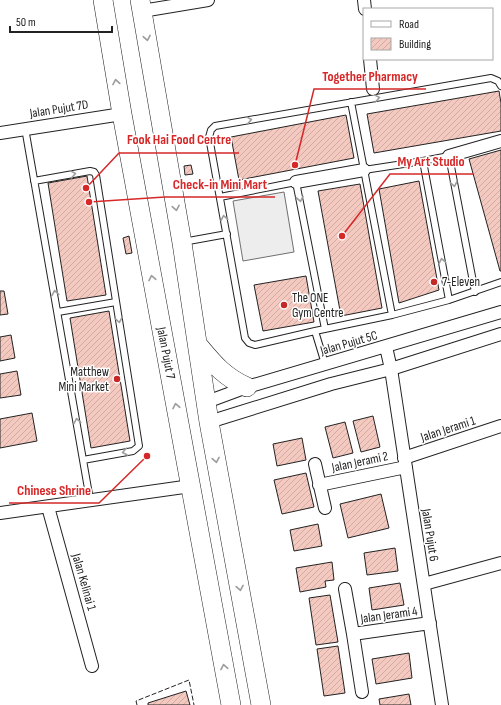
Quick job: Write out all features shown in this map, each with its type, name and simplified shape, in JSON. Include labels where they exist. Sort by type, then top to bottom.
[{"type":"main road","name":"Jalan Pujut 7","points":[[102,0],[231,705]]},
{"type":"main road","points":[[141,5],[182,243],[208,413],[262,705]]},
{"type":"main road","points":[[198,344],[217,368],[235,382],[247,386]]},
{"type":"main road","points":[[208,413],[191,426],[190,432],[213,559],[212,601]]},
{"type":"street","points":[[141,5],[208,0]]},
{"type":"street","points":[[370,60],[373,90]]},
{"type":"street","name":"Jalan Pujut 7D","points":[[0,133],[122,114]]},
{"type":"street","points":[[449,156],[501,141]]},
{"type":"street","points":[[296,182],[364,170]]},
{"type":"street","name":"Jalan Pujut 5C","points":[[208,413],[212,400],[247,386],[386,347],[501,312]]},
{"type":"street","points":[[208,413],[391,369],[501,334]]},
{"type":"street","name":"Jalan Pujut 6","points":[[386,347],[391,369],[442,705]]},
{"type":"street","points":[[325,364],[331,384]]},
{"type":"street","name":"Jalan Jerami 1","points":[[405,462],[501,426]]},
{"type":"street","name":"Jalan Jerami 2","points":[[319,485],[405,462]]},
{"type":"street","points":[[315,464],[325,508]]},
{"type":"street","points":[[0,513],[191,486]]},
{"type":"street","name":"Jalan Kelinai 1","points":[[48,507],[92,666]]},
{"type":"street","points":[[424,584],[501,563]]},
{"type":"street","name":"Jalan Jerami 4","points":[[345,589],[362,692]]},
{"type":"street","name":"Jalan Jerami 4","points":[[353,634],[430,623]]},
{"type":"lane","points":[[501,86],[498,81],[491,78],[351,102],[215,126],[211,130],[209,137],[245,338],[249,343],[255,345],[392,315],[449,300],[501,282]]},
{"type":"lane","points":[[351,102],[392,315]]},
{"type":"lane","points":[[25,128],[90,500]]},
{"type":"lane","points":[[364,170],[449,156],[475,292]]},
{"type":"lane","points":[[423,161],[449,300]]},
{"type":"lane","points":[[34,181],[90,171],[94,172],[96,175],[140,446],[133,451],[83,460]]},
{"type":"lane","points":[[220,197],[296,182],[325,329]]},
{"type":"lane","points":[[182,243],[227,234]]},
{"type":"lane","points":[[58,312],[116,302]]},
{"type":"lane","points":[[315,331],[325,364]]},
{"type":"shaded area","points":[[284,192],[294,252],[243,261],[233,201]]},
{"type":"building","points":[[499,91],[501,103],[501,131],[374,153],[367,114]]},
{"type":"building","points":[[346,115],[354,158],[239,180],[231,137]]},
{"type":"building","points":[[501,150],[501,271],[500,271],[469,159]]},
{"type":"building","points":[[191,165],[193,174],[185,175],[184,166]]},
{"type":"building","points":[[87,176],[106,295],[67,301],[48,183]]},
{"type":"building","points":[[419,181],[439,290],[399,303],[379,189]]},
{"type":"building","points":[[360,184],[382,308],[341,316],[318,191]]},
{"type":"building","points":[[129,236],[132,253],[126,254],[123,238]]},
{"type":"building","points":[[306,276],[314,322],[263,331],[254,285]]},
{"type":"building","points":[[0,291],[4,291],[8,314],[0,315]]},
{"type":"building","points":[[109,311],[130,441],[91,448],[70,318]]},
{"type":"building","points":[[11,335],[15,358],[0,361],[0,337]]},
{"type":"building","points":[[17,371],[21,395],[0,398],[0,374]]},
{"type":"building","points":[[32,413],[37,441],[0,448],[0,419]]},
{"type":"building","points":[[373,416],[380,447],[361,452],[353,421]]},
{"type":"building","points":[[345,422],[353,453],[333,458],[325,427]]},
{"type":"building","points":[[302,438],[306,460],[277,466],[273,444]]},
{"type":"building","points":[[306,473],[314,507],[282,514],[274,480]]},
{"type":"building","points":[[381,494],[389,528],[348,538],[340,504]]},
{"type":"building","points":[[318,524],[322,546],[294,551],[290,530]]},
{"type":"building","points":[[395,548],[398,571],[367,575],[364,553]]},
{"type":"building","points":[[332,562],[334,580],[325,581],[326,587],[300,592],[296,568]]},
{"type":"building","points":[[400,583],[404,605],[372,610],[369,588]]},
{"type":"building","points":[[330,595],[338,642],[316,645],[309,598]]},
{"type":"building","points":[[338,646],[345,693],[324,696],[317,649]]},
{"type":"building","points":[[409,653],[412,678],[376,684],[372,659]]},
{"type":"building","points":[[186,691],[190,705],[148,705],[148,703]]},
{"type":"building","points":[[409,694],[411,705],[380,705],[379,699]]},
{"type":"fence","points":[[137,705],[136,701],[189,680],[194,705]]},
{"type":"place","name":"Together Pharmacy","points":[[295,165]]},
{"type":"place","name":"Fook Hai Food Centre","points":[[86,188]]},
{"type":"place","name":"Check-in Mini Mart","points":[[89,202]]},
{"type":"place","name":"My Art Studio","points":[[342,236]]},
{"type":"place","name":"7-Eleven","points":[[434,282]]},
{"type":"place","name":"The ONE Gym Centre","points":[[284,305]]},
{"type":"place","name":"Matthew Mini Market","points":[[117,379]]},
{"type":"place","name":"Chinese Shrine","points":[[147,456]]}]
